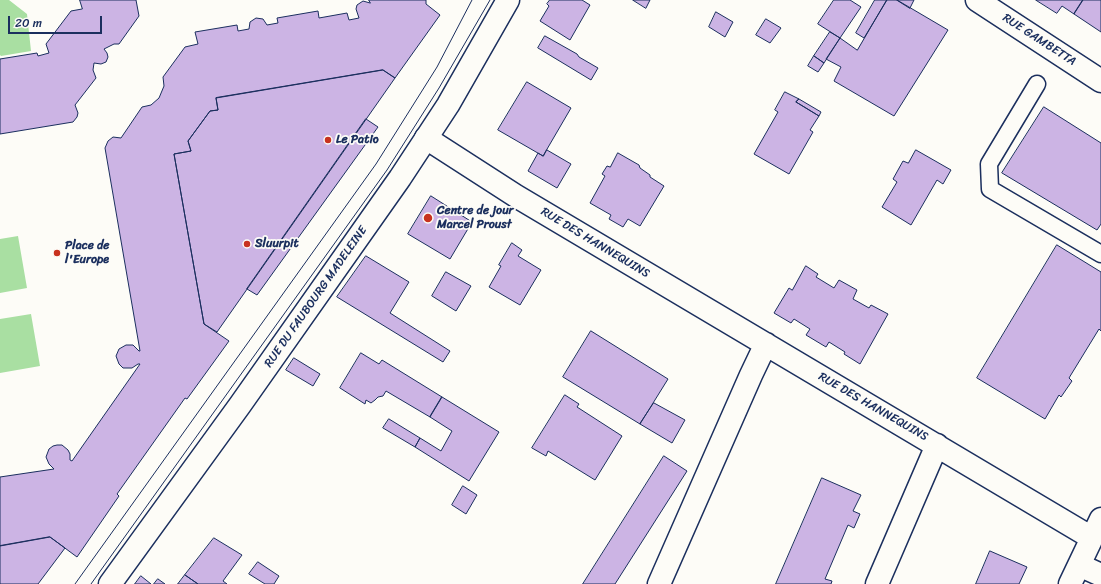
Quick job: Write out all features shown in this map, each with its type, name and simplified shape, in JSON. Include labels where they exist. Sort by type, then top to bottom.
[{"type":"street","name":"RUE DU FAUBOURG MADELEINE","points":[[110,584],[400,178],[448,105],[508,0]]},
{"type":"street","name":"RUE GAMBETTA","points":[[978,0],[1101,81]]},
{"type":"street","name":"RUE DES HANNEQUINS","points":[[426,138],[516,196],[938,445],[1059,519],[1096,528]]},
{"type":"street","points":[[660,584],[754,368],[766,344]]},
{"type":"street","name":"RUE DES HANNEQUINS","points":[[877,584],[938,445]]},
{"type":"street","points":[[1096,528],[1074,574],[1101,575]]},
{"type":"lane","points":[[1036,84],[988,164],[990,188],[1101,254]]},
{"type":"green space","points":[[0,0],[9,0],[27,14],[31,51],[0,55]]},
{"type":"green space","points":[[18,236],[27,288],[0,293],[0,239]]},
{"type":"green space","points":[[31,314],[40,366],[0,373],[0,319]]},
{"type":"building","points":[[80,0],[136,0],[139,16],[119,44],[114,44],[104,49],[108,57],[106,62],[101,64],[94,63],[93,70],[96,78],[75,105],[78,113],[73,122],[0,134],[0,59],[37,53],[38,56],[49,53],[46,44],[71,11],[82,9]]},
{"type":"building","points":[[369,0],[426,0],[426,4],[440,15],[395,78],[383,70],[216,98],[218,110],[210,111],[188,141],[191,151],[174,154],[204,324],[229,341],[187,399],[185,398],[117,494],[119,496],[77,557],[50,537],[0,546],[0,477],[54,469],[49,464],[46,457],[49,449],[57,445],[62,445],[68,450],[70,460],[72,461],[140,364],[132,368],[123,368],[119,364],[116,356],[119,349],[126,345],[133,345],[140,351],[105,148],[108,141],[113,137],[121,138],[142,107],[151,105],[159,98],[164,86],[163,77],[185,47],[198,44],[195,32],[237,25],[238,31],[249,29],[250,22],[256,18],[263,19],[267,25],[278,23],[277,18],[318,11],[319,18],[347,13],[349,20],[359,18],[356,9],[357,5],[363,1],[370,3]]},
{"type":"building","points":[[550,0],[582,0],[590,5],[570,40],[540,21],[549,6],[547,4]]},
{"type":"building","points":[[633,0],[650,0],[646,8]]},
{"type":"building","points":[[834,0],[850,0],[861,7],[840,38],[818,24]]},
{"type":"building","points":[[875,0],[887,0],[864,38],[856,33]]},
{"type":"building","points":[[887,0],[897,0],[948,30],[894,116],[834,81],[841,67],[826,59],[840,38],[857,50]]},
{"type":"building","points":[[897,0],[914,0],[910,8]]},
{"type":"building","points":[[1036,0],[1083,0],[1074,14],[1062,6],[1057,13]]},
{"type":"building","points":[[1083,0],[1101,0],[1101,32],[1074,14]]},
{"type":"building","points":[[716,12],[733,22],[725,37],[709,27]]},
{"type":"building","points":[[766,19],[781,28],[770,43],[756,35]]},
{"type":"building","points":[[830,32],[840,38],[824,63],[814,56]]},
{"type":"building","points":[[545,36],[598,68],[591,80],[538,48]]},
{"type":"building","points":[[814,56],[824,63],[818,72],[808,66]]},
{"type":"building","points":[[383,70],[395,78],[217,332],[204,324],[174,154],[191,151],[188,141],[210,111],[218,110],[216,98]]},
{"type":"building","points":[[527,82],[571,108],[543,156],[498,130]]},
{"type":"building","points":[[785,92],[799,99],[796,102],[819,116],[810,130],[813,132],[789,174],[754,154],[778,112],[775,110]]},
{"type":"building","points":[[799,99],[821,112],[819,116],[796,102]]},
{"type":"building","points":[[1044,107],[1101,143],[1101,224],[1097,230],[1002,173]]},
{"type":"building","points":[[366,119],[378,127],[257,295],[247,289]]},
{"type":"building","points":[[547,150],[571,164],[557,188],[528,171],[538,153],[543,156]]},
{"type":"building","points":[[916,150],[951,170],[943,184],[937,180],[911,225],[882,207],[897,182],[893,179],[903,161],[908,163]]},
{"type":"building","points":[[618,153],[639,165],[640,168],[650,175],[650,177],[664,186],[640,226],[628,219],[623,227],[609,219],[611,215],[590,203],[605,176],[602,174],[607,166],[610,167]]},
{"type":"building","points":[[431,196],[472,222],[450,259],[408,234]]},
{"type":"building","points":[[512,243],[522,250],[518,256],[541,270],[520,305],[489,287],[501,266],[499,265]]},
{"type":"building","points":[[1057,245],[1101,272],[1101,331],[1099,329],[1069,378],[1072,381],[1061,397],[1059,395],[1045,419],[977,378]]},
{"type":"building","points":[[366,256],[409,282],[390,313],[450,351],[443,362],[337,297]]},
{"type":"building","points":[[806,266],[818,274],[816,277],[834,288],[839,280],[857,290],[853,299],[869,308],[871,305],[888,314],[860,364],[829,342],[826,347],[806,335],[810,329],[794,319],[791,323],[774,313],[789,288],[792,290]]},
{"type":"building","points":[[446,272],[471,286],[456,311],[432,296]]},
{"type":"building","points":[[591,331],[668,379],[640,424],[563,377]]},
{"type":"building","points":[[361,353],[379,364],[382,360],[442,397],[430,417],[386,391],[383,396],[378,397],[371,403],[366,400],[365,404],[340,388]]},
{"type":"building","points":[[294,358],[320,374],[313,386],[286,370]]},
{"type":"building","points":[[565,395],[579,404],[577,407],[622,436],[595,480],[548,451],[546,456],[532,448]]},
{"type":"building","points":[[442,397],[499,432],[469,481],[415,447],[420,438],[441,451],[452,431],[430,417]]},
{"type":"building","points":[[654,403],[685,420],[672,443],[640,424]]},
{"type":"building","points":[[389,419],[420,438],[415,447],[383,428]]},
{"type":"building","points":[[664,456],[687,471],[615,584],[583,584]]},
{"type":"building","points":[[822,478],[861,495],[853,511],[860,514],[854,528],[848,525],[825,579],[832,581],[831,584],[776,584]]},
{"type":"building","points":[[463,486],[477,495],[466,514],[452,505]]},
{"type":"building","points":[[50,537],[65,548],[38,584],[0,584],[0,546]]},
{"type":"building","points":[[214,538],[242,555],[223,581],[227,584],[198,584],[185,575]]},
{"type":"building","points":[[990,551],[1027,567],[1019,584],[976,584]]},
{"type":"building","points":[[258,562],[279,576],[274,584],[265,584],[249,574]]},
{"type":"building","points":[[185,575],[198,584],[178,584]]},
{"type":"building","points":[[141,576],[151,584],[135,584]]},
{"type":"building","points":[[158,579],[165,584],[154,584]]},
{"type":"tram line","points":[[75,584],[376,164],[437,67],[472,0]]},
{"type":"tram line","points":[[91,584],[387,170],[439,88],[490,0]]},
{"type":"place","name":"Le Patio","points":[[328,140]]},
{"type":"place","name":"Centre de jour Marcel Proust","points":[[428,218]]},
{"type":"place","name":"Sluurpit","points":[[247,244]]},
{"type":"place","name":"Place de l'Europe","points":[[57,253]]}]
